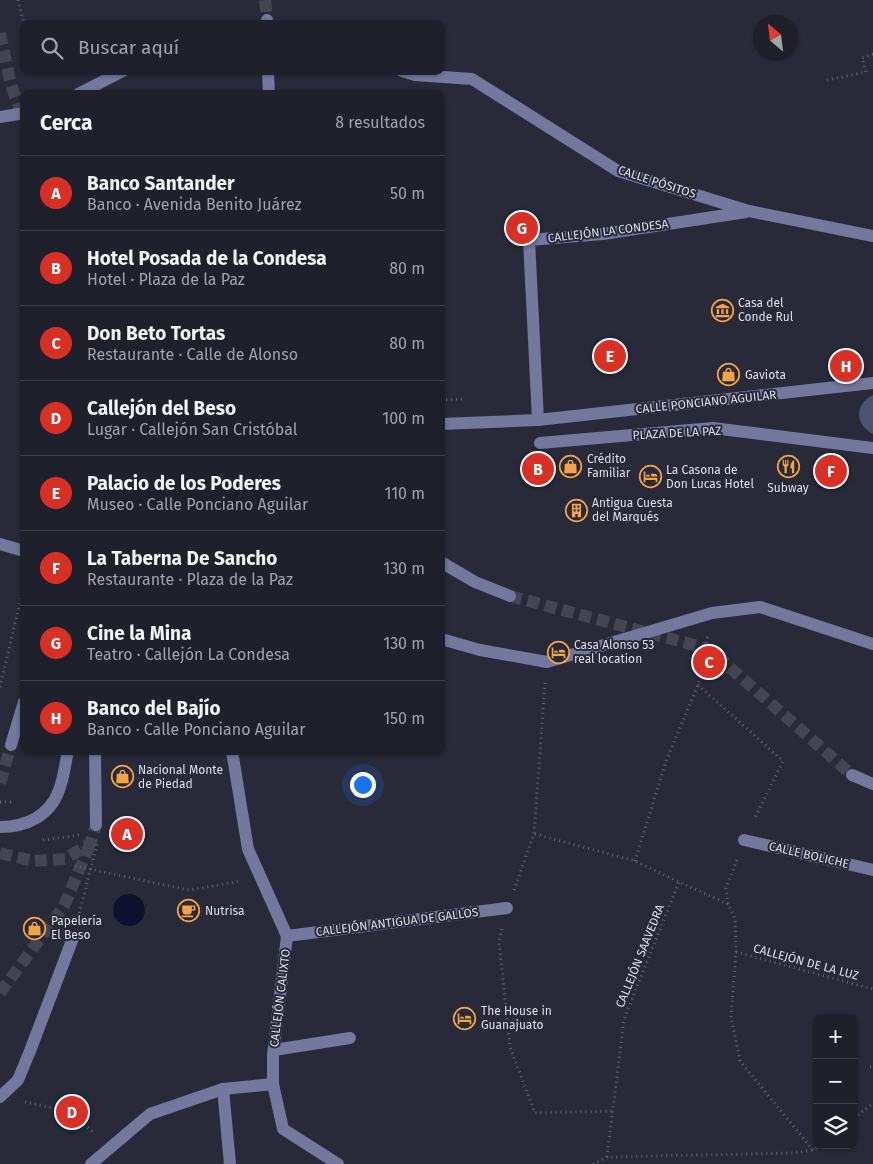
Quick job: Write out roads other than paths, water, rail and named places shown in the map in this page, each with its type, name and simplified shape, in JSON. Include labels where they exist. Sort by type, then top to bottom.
[{"type":"street","points":[[86,90],[115,75]]},
{"type":"street","points":[[268,75],[269,90]]},
{"type":"street","name":"CALLE PÓSITOS","points":[[415,75],[472,79],[618,171],[749,211],[873,236]]},
{"type":"street","points":[[0,117],[20,114]]},
{"type":"street","name":"CALLEJÓN LA CONDESA","points":[[538,420],[529,240],[602,234],[749,211]]},
{"type":"street","name":"CALLE PONCIANO AGUILAR","points":[[445,424],[538,420],[873,383]]},
{"type":"street","name":"PLAZA DE LA PAZ","points":[[540,443],[713,428],[873,448]]},
{"type":"street","points":[[0,544],[20,550]]},
{"type":"street","points":[[445,564],[475,582],[510,596]]},
{"type":"street","points":[[445,640],[480,650],[547,662],[712,614],[760,607],[872,642]]},
{"type":"street","points":[[11,745],[20,715]]},
{"type":"street","points":[[0,828],[26,824],[46,811],[59,790],[67,755]]},
{"type":"street","points":[[95,755],[96,824]]},
{"type":"street","name":"CALLEJÓN CALIXTO","points":[[233,755],[248,849],[287,936],[274,1050],[273,1084],[282,1129],[338,1164]]},
{"type":"street","points":[[852,775],[873,784]]},
{"type":"street","name":"CALLE BOLICHE","points":[[744,840],[873,870]]},
{"type":"street","name":"CALLEJÓN ANTIGUA DE GALLOS","points":[[287,936],[507,908]]},
{"type":"street","points":[[0,1097],[18,1080],[73,938]]},
{"type":"street","points":[[274,1050],[350,1038]]},
{"type":"street","points":[[91,1164],[150,1114],[223,1089],[273,1084]]},
{"type":"street","points":[[223,1089],[230,1164]]},
{"type":"tunnel","points":[[265,0],[267,20]]},
{"type":"tunnel","points":[[0,33],[11,85],[20,109]]},
{"type":"tunnel","points":[[510,596],[709,649],[852,775]]},
{"type":"tunnel","points":[[0,783],[11,745]]},
{"type":"tunnel","points":[[0,853],[33,861],[65,859],[90,844],[96,825]]},
{"type":"tunnel","points":[[0,993],[64,906],[90,844]]},
{"type":"place","name":"Cine la Mina","points":[[522,228]]},
{"type":"place","name":"Casa del Conde Rul","points":[[722,310]]},
{"type":"place","name":"Palacio de los Poderes","points":[[610,356]]},
{"type":"place","name":"Banco del Bajío","points":[[846,366]]},
{"type":"place","name":"Gaviota","points":[[729,375]]},
{"type":"place","name":"Crédito Familiar","points":[[571,466]]},
{"type":"place","name":"Subway","points":[[788,467]]},
{"type":"place","name":"Hotel Posada de la Condesa","points":[[538,469]]},
{"type":"place","name":"La Taberna De Sancho","points":[[831,471]]},
{"type":"place","name":"La Casona de Don Lucas Hotel","points":[[650,477]]},
{"type":"place","name":"Antigua Cuesta del Marqués","points":[[576,510]]},
{"type":"place","name":"Casa Alonso 53 real location","points":[[558,652]]},
{"type":"place","name":"Don Beto Tortas","points":[[709,662]]},
{"type":"place","name":"Nacional Monte de Piedad","points":[[122,777]]},
{"type":"place","name":"Banco Santander","points":[[127,834]]},
{"type":"place","name":"Nutrisa","points":[[189,911]]},
{"type":"place","name":"Papelería El Beso","points":[[35,928]]},
{"type":"place","name":"The House in Guanajuato","points":[[465,1018]]},
{"type":"place","name":"Callejón del Beso","points":[[72,1112]]}]
